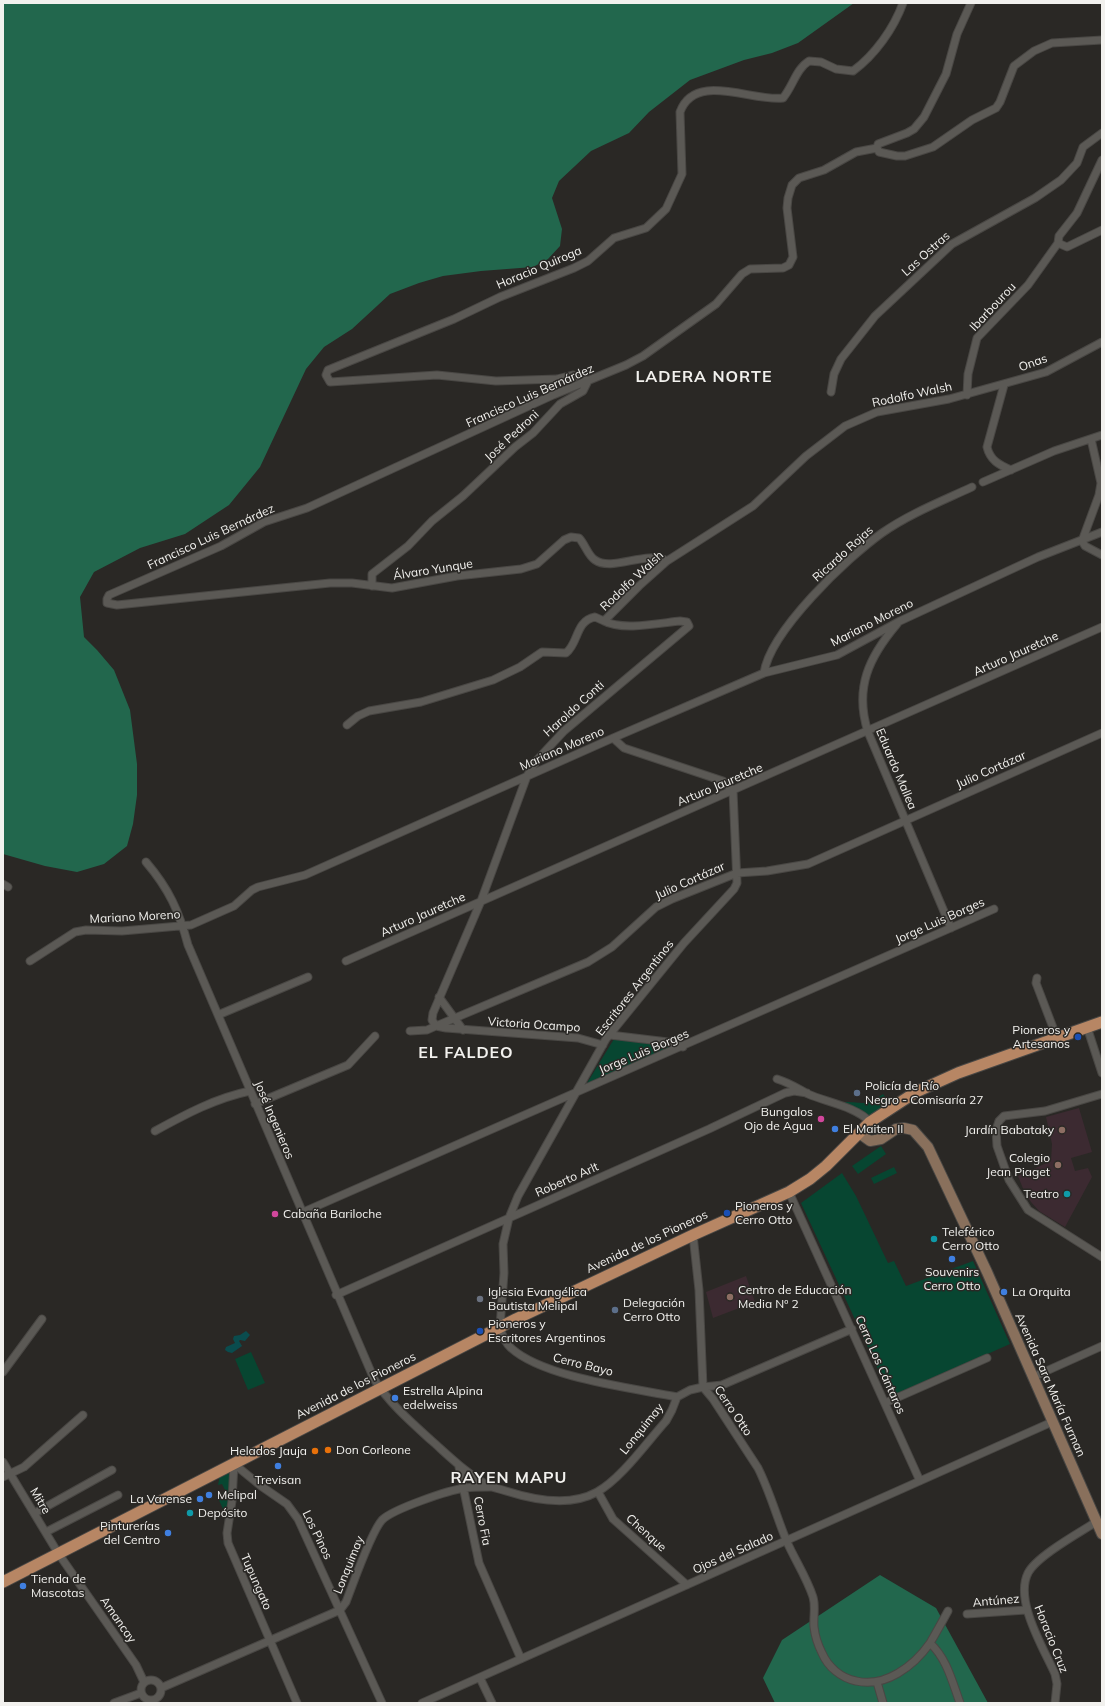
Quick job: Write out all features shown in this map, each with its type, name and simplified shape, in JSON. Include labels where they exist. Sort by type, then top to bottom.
[{"type":"main road","name":"Avenida de los Pioneros","points":[[3,1582],[500,1327],[693,1235],[789,1192],[810,1180],[870,1122],[916,1092],[958,1073],[1102,1022]]},
{"type":"main road","name":"Avenida Sara María Furman","points":[[859,1133],[870,1140],[880,1139],[896,1130],[904,1128],[913,1130],[928,1147],[944,1178],[1102,1534]]},
{"type":"street","name":"Horacio Quiroga","points":[[587,382],[584,378],[573,375],[557,379],[496,381],[437,375],[330,382],[326,375],[328,370],[454,319],[507,294],[574,268],[588,261],[620,234],[646,228],[666,209],[678,185],[682,166],[680,112],[684,103],[689,97],[707,91],[746,93],[775,99],[783,98],[796,75],[809,61],[821,62],[836,69],[853,71],[867,59],[894,26],[903,3]]},
{"type":"street","points":[[971,3],[957,34],[946,74],[924,118],[914,129],[878,144],[876,148],[883,154],[905,156],[933,147],[972,120],[996,108],[1000,102],[1014,66],[1034,51],[1052,43],[1102,40]]},
{"type":"street","name":"Las Ostras","points":[[831,392],[834,374],[841,359],[862,331],[880,311],[952,244],[1035,198],[1061,180],[1077,163],[1083,147],[1102,133]]},
{"type":"street","name":"Francisco Luis Bernárdez","points":[[107,603],[109,595],[221,546],[264,522],[307,508],[553,395],[626,366],[643,356],[716,304],[742,274],[750,269],[783,268],[789,265],[793,257],[787,208],[792,185],[799,178],[824,170],[856,152],[876,148]]},
{"type":"street","name":"Ibarbourou","points":[[967,395],[968,374],[977,338],[1028,285],[1058,244],[1057,240],[1076,213],[1102,160]]},
{"type":"street","points":[[1058,244],[1067,247],[1102,230]]},
{"type":"street","name":"Onas","points":[[967,395],[1046,372],[1102,342]]},
{"type":"street","name":"José Pedroni","points":[[372,586],[372,574],[380,566],[408,546],[432,521],[463,496],[515,447],[536,430],[560,404],[583,391],[587,382]]},
{"type":"street","points":[[1004,385],[987,446],[988,453],[997,464],[1011,470]]},
{"type":"street","name":"Rodolfo Walsh","points":[[347,725],[358,716],[369,711],[421,702],[493,680],[520,667],[542,652],[566,653],[574,644],[584,621],[595,617],[604,621],[639,586],[667,561],[753,506],[806,456],[845,426],[877,412],[967,395]]},
{"type":"street","points":[[983,482],[1054,451],[1102,435]]},
{"type":"street","points":[[1091,439],[1101,483],[1099,495],[1082,541],[1085,546],[1102,555]]},
{"type":"street","name":"Ricardo Rojas","points":[[764,673],[769,656],[799,611],[853,558],[882,533],[972,487]]},
{"type":"street","name":"Mariano Moreno","points":[[30,961],[75,932],[86,930],[122,931],[191,925],[234,906],[252,890],[258,887],[305,875],[613,738],[764,673],[837,655],[900,621],[1038,557],[1102,532]]},
{"type":"street","name":"Álvaro Yunque","points":[[107,603],[118,605],[334,583],[392,588],[457,576],[531,567],[570,537],[579,538],[593,559],[597,562],[621,562],[649,557],[662,558],[667,561]]},
{"type":"street","name":"Haroldo Conti","points":[[436,1026],[432,1020],[439,997],[481,901],[527,776],[537,760],[564,731],[689,626],[687,622],[680,621],[635,625],[613,624],[604,621]]},
{"type":"street","name":"Eduardo Mallea","points":[[900,621],[878,650],[867,672],[862,692],[862,714],[868,732],[951,928]]},
{"type":"street","name":"Arturo Jauretche","points":[[346,961],[868,732],[1102,627]]},
{"type":"street","name":"Julio Cortázar","points":[[410,1031],[427,1030],[454,1017],[588,962],[612,947],[656,907],[738,873],[767,871],[808,864],[1102,733]]},
{"type":"street","points":[[613,738],[624,748],[723,781],[733,791]]},
{"type":"street","name":"Escritores Argentinos","points":[[500,1327],[504,1273],[503,1244],[509,1218],[518,1196],[574,1094],[610,1035],[684,943],[734,889],[738,873],[733,791]]},
{"type":"street","name":"José Ingenieros","points":[[146,862],[164,885],[183,926],[188,945],[301,1213],[374,1379],[380,1388]]},
{"type":"street","name":"Jorge Luis Borges","points":[[301,1213],[683,1047],[994,909]]},
{"type":"street","points":[[218,1015],[308,977]]},
{"type":"street","points":[[1037,978],[1036,983],[1057,1038]]},
{"type":"street","points":[[439,997],[463,1030]]},
{"type":"street","name":"Victoria Ocampo","points":[[436,1026],[463,1030],[578,1038],[604,1045]]},
{"type":"street","points":[[1087,1027],[1102,1073]]},
{"type":"street","points":[[610,1035],[668,1042],[683,1047]]},
{"type":"street","points":[[255,1104],[348,1065],[375,1036]]},
{"type":"street","points":[[778,1079],[792,1084],[807,1093],[862,1114],[870,1122]]},
{"type":"street","points":[[155,1131],[200,1107],[232,1094],[250,1091]]},
{"type":"street","name":"Roberto Arlt","points":[[336,1294],[509,1218],[785,1093],[794,1091],[807,1093]]},
{"type":"street","points":[[1102,1094],[1046,1111],[1004,1116],[999,1121],[996,1130],[997,1146],[1008,1180],[1028,1210],[1102,1257]]},
{"type":"street","name":"Cerro Los Cántaros","points":[[789,1192],[920,1481]]},
{"type":"street","name":"Cerro Otto","points":[[693,1235],[699,1290],[703,1387],[714,1399],[758,1468],[774,1505],[787,1541],[814,1598],[814,1628],[823,1656],[839,1674],[851,1680],[862,1683],[877,1682]]},
{"type":"street","points":[[3,1372],[42,1319]]},
{"type":"street","name":"Cerro Bayo","points":[[500,1327],[502,1335],[511,1348],[546,1367],[582,1378],[677,1397]]},
{"type":"street","name":"Lonquimay","points":[[459,1467],[490,1487],[523,1497],[545,1501],[568,1500],[590,1496],[612,1482],[666,1420],[677,1397],[690,1390],[722,1385],[852,1329]]},
{"type":"street","points":[[1033,1377],[1102,1346]]},
{"type":"street","points":[[885,1404],[987,1358]]},
{"type":"street","points":[[380,1388],[406,1417],[459,1467]]},
{"type":"street","points":[[3,1477],[24,1467],[83,1414]]},
{"type":"street","name":"Ojos del Salado","points":[[422,1703],[1052,1422]]},
{"type":"street","name":"Mitre","points":[[3,1462],[58,1553]]},
{"type":"street","name":"Los Pinos","points":[[234,1464],[293,1511],[382,1703]]},
{"type":"street","name":"Tupungato","points":[[234,1464],[232,1501],[227,1533],[228,1543],[297,1703]]},
{"type":"street","name":"Cerro Fia","points":[[459,1467],[479,1563],[521,1660]]},
{"type":"street","points":[[35,1513],[112,1470]]},
{"type":"street","name":"Lonquimay","points":[[161,1688],[340,1610],[346,1602],[375,1531],[382,1520],[392,1513],[464,1488],[490,1487]]},
{"type":"street","name":"Chenque","points":[[598,1492],[613,1519],[687,1585]]},
{"type":"street","points":[[46,1532],[118,1495]]},
{"type":"street","name":"Horacio Cruz","points":[[1056,1703],[1056,1674],[1026,1610],[1024,1590],[1028,1574],[1038,1562],[1060,1545],[1096,1522]]},
{"type":"street","name":"Amancay","points":[[58,1553],[136,1665],[144,1682]]},
{"type":"street","name":"Antúnez","points":[[967,1614],[1026,1610]]},
{"type":"street","points":[[883,1703],[877,1682],[894,1675],[908,1665],[930,1643],[948,1611]]},
{"type":"street","points":[[930,1643],[940,1652],[960,1703]]},
{"type":"street","points":[[480,1678],[492,1703]]},
{"type":"street","points":[[154,1681],[161,1688],[159,1696],[155,1701],[145,1699],[141,1693],[141,1687],[144,1682],[154,1681]]},
{"type":"street","points":[[114,1703],[141,1693]]},
{"type":"shaded area","name":"Colegio Jean Piaget","points":[[1079,1108],[1092,1152],[1071,1158],[1075,1171],[1088,1168],[1092,1177],[1065,1227],[1039,1211],[1024,1191],[1018,1176],[1051,1161],[1052,1144],[1046,1117]]},
{"type":"shaded area","name":"Centro de Educación Media Nº 2","points":[[746,1276],[755,1302],[713,1318],[706,1292]]},
{"type":"green space","points":[[3,3],[854,3],[798,43],[772,53],[744,60],[690,80],[649,112],[629,133],[591,151],[559,181],[552,198],[562,229],[560,246],[548,259],[533,267],[443,276],[390,294],[352,329],[324,347],[306,369],[260,467],[229,505],[185,534],[140,548],[94,572],[80,597],[84,637],[114,670],[130,710],[137,764],[137,795],[133,824],[127,846],[104,864],[77,872],[45,866],[3,854]]},
{"type":"green space","points":[[614,1039],[669,1046],[671,1049],[584,1088]]},
{"type":"green space","points":[[883,1094],[890,1103],[870,1118],[865,1113],[847,1107],[845,1102],[865,1103],[872,1101]]},
{"type":"green space","points":[[881,1146],[886,1154],[858,1174],[852,1166]]},
{"type":"green space","points":[[894,1167],[897,1173],[874,1184],[871,1178]]},
{"type":"green space","points":[[842,1173],[856,1196],[888,1263],[894,1261],[906,1286],[973,1261],[1010,1344],[891,1397],[801,1203]]},
{"type":"green space","points":[[251,1352],[265,1383],[248,1390],[235,1359]]},
{"type":"green space","points":[[229,1472],[231,1474],[231,1478],[228,1507],[223,1509],[217,1496],[226,1492],[222,1484],[218,1485],[220,1475]]},
{"type":"green space","points":[[880,1575],[936,1608],[988,1703],[775,1703],[763,1678],[782,1640]]},
{"type":"water","points":[[246,1331],[250,1335],[245,1341],[239,1341],[242,1346],[232,1353],[225,1350],[226,1347],[235,1343],[233,1339],[234,1336],[240,1335]]},
{"type":"place","name":"Pioneros y Artesanos","points":[[1078,1037]]},
{"type":"place","name":"Policía de Río Negro - Comisaría 27","points":[[857,1093]]},
{"type":"place","name":"Bungalos Ojo de Agua","points":[[821,1119]]},
{"type":"place","name":"El Maiten II","points":[[835,1129]]},
{"type":"place","name":"Jardín Babataky","points":[[1062,1130]]},
{"type":"place","name":"Colegio Jean Piaget","points":[[1058,1165]]},
{"type":"place","name":"Teatro","points":[[1067,1194]]},
{"type":"place","name":"Pioneros y Cerro Otto","points":[[727,1213]]},
{"type":"place","name":"Cabaña Bariloche","points":[[275,1214]]},
{"type":"place","name":"Teleférico Cerro Otto","points":[[934,1239]]},
{"type":"place","name":"Souvenirs Cerro Otto","points":[[952,1259]]},
{"type":"place","name":"La Orquita","points":[[1004,1292]]},
{"type":"place","name":"Centro de Educación Media Nº 2","points":[[730,1297]]},
{"type":"place","name":"Iglesia Evangélica Bautista Melipal","points":[[480,1299]]},
{"type":"place","name":"Delegación Cerro Otto","points":[[615,1310]]},
{"type":"place","name":"Pioneros y Escritores Argentinos","points":[[480,1331]]},
{"type":"place","name":"Estrella Alpina edelweiss","points":[[395,1398]]},
{"type":"place","name":"Don Corleone","points":[[328,1450]]},
{"type":"place","name":"Helados Jauja","points":[[315,1451]]},
{"type":"place","name":"Trevisan","points":[[278,1466]]},
{"type":"place","name":"Melipal","points":[[209,1495]]},
{"type":"place","name":"La Varense","points":[[200,1499]]},
{"type":"place","name":"Depósito","points":[[190,1513]]},
{"type":"place","name":"Pinturerías del Centro","points":[[168,1533]]},
{"type":"place","name":"Tienda de Mascotas","points":[[23,1586]]},
{"type":"district","name":"LADERA NORTE","points":[[704,377]]},
{"type":"district","name":"EL FALDEO","points":[[466,1053]]},
{"type":"district","name":"RAYEN MAPU","points":[[509,1478]]}]
